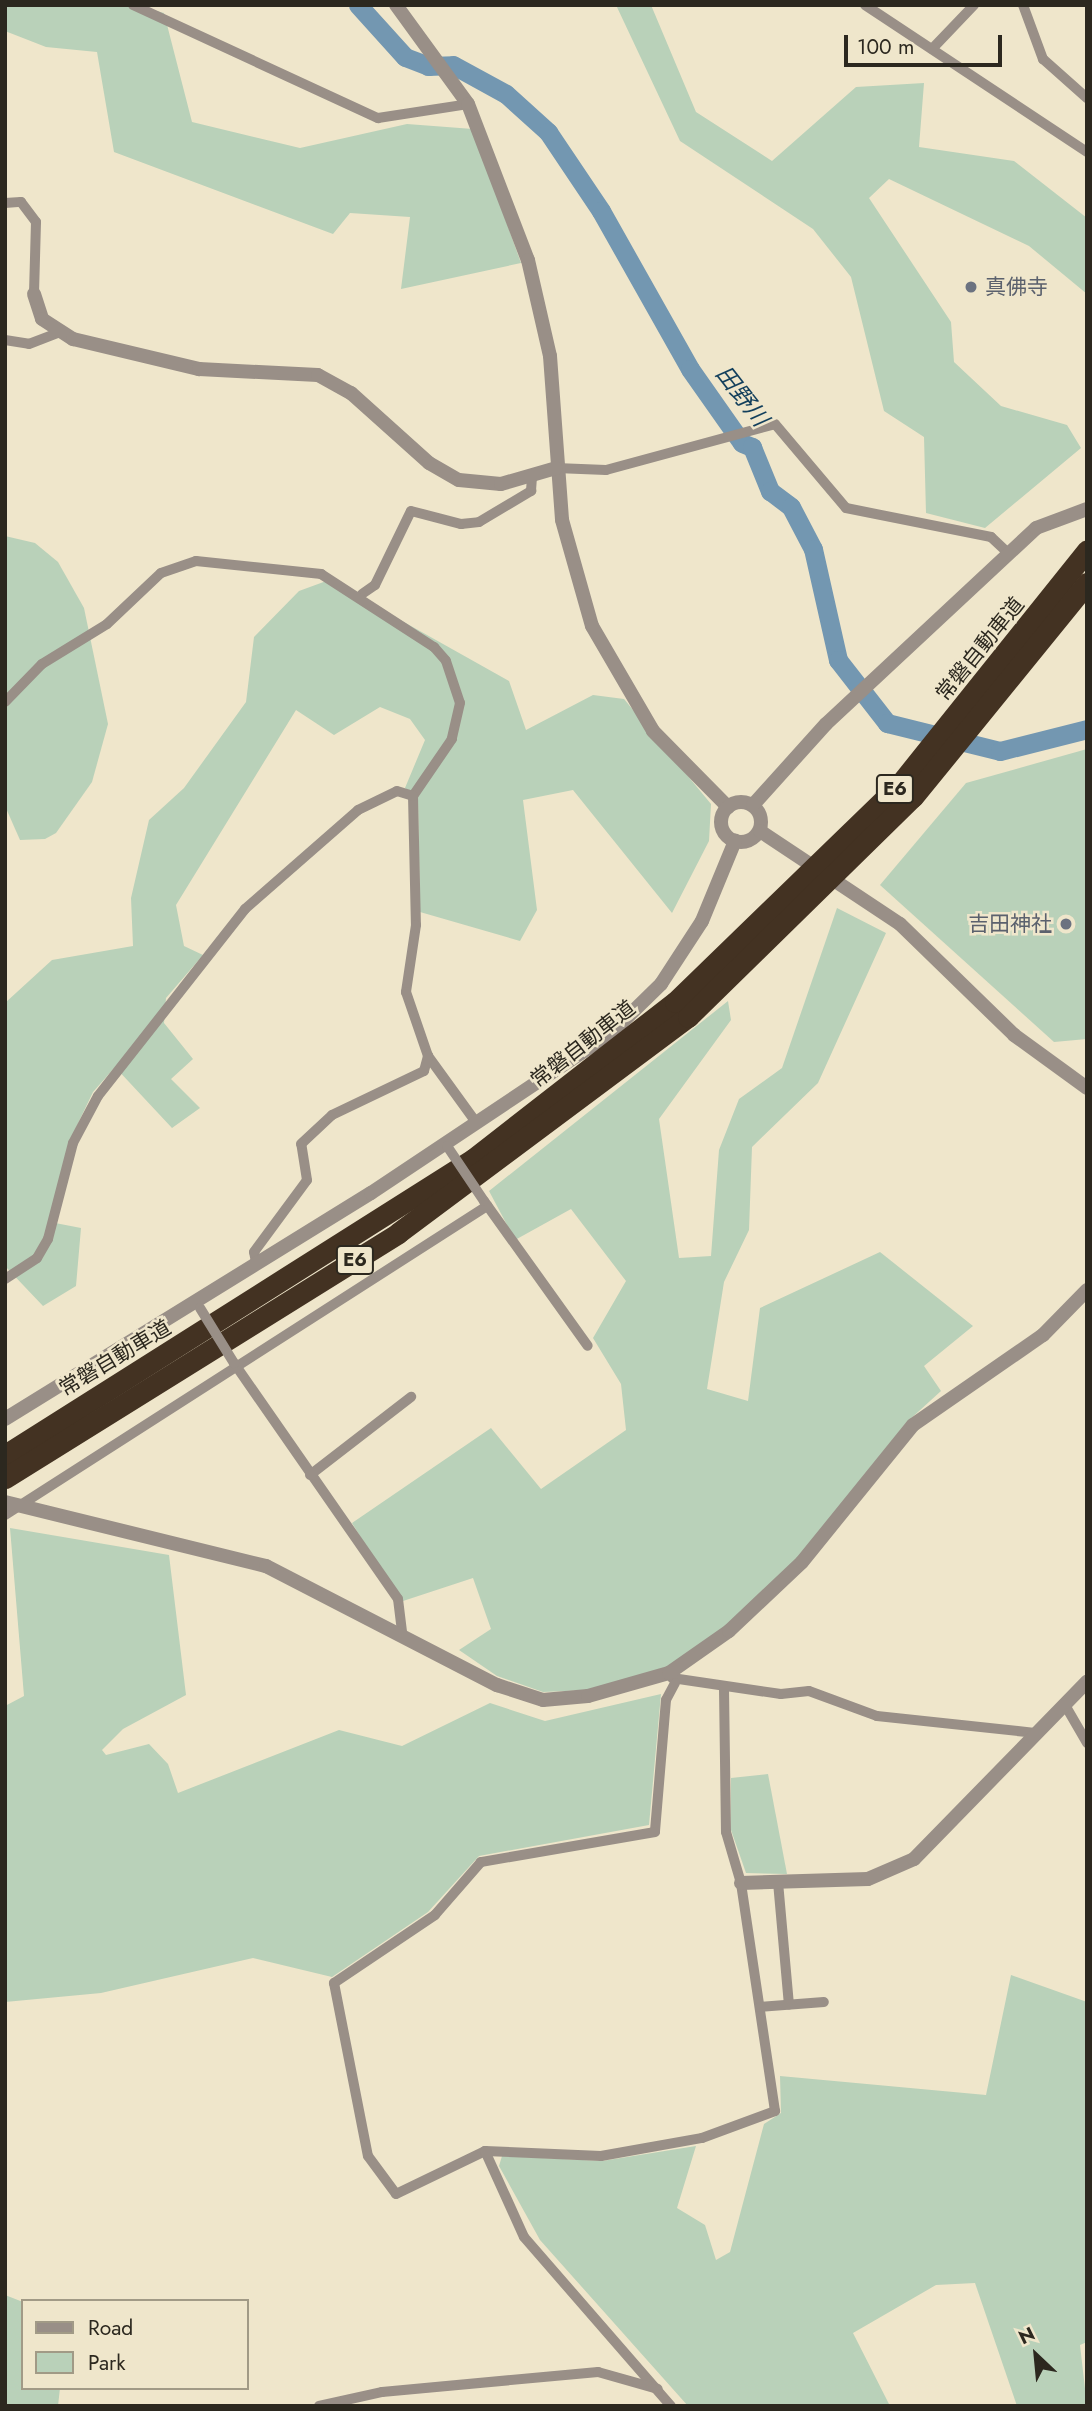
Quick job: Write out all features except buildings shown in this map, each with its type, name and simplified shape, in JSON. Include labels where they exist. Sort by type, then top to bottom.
[{"type":"highway","name":"常磐自動車道","points":[[5,1455],[451,1174],[682,1010],[899,785],[1087,550]]},
{"type":"highway","name":"常磐自動車道","points":[[5,1478],[409,1226],[682,1010],[913,797],[1087,583]]},
{"type":"street","points":[[133,5],[378,118],[468,104]]},
{"type":"street","points":[[396,5],[433,51],[468,104],[528,260],[550,356],[556,468],[573,568],[621,684],[653,731],[728,807],[753,805],[835,715],[1036,528],[1087,509]]},
{"type":"street","points":[[865,5],[1087,152]]},
{"type":"street","points":[[1023,5],[1043,59],[1087,98]]},
{"type":"street","points":[[932,49],[970,6]]},
{"type":"street","points":[[5,203],[21,202],[36,222],[34,293],[43,319],[58,333],[199,369],[318,375],[351,393],[444,474],[501,484],[556,468],[606,470],[734,432],[775,424],[846,508],[991,537],[1009,554]]},
{"type":"street","points":[[5,340],[29,344],[58,333]]},
{"type":"street","points":[[362,594],[376,585],[411,510],[461,524],[478,522],[531,491],[532,475]]},
{"type":"street","points":[[5,702],[43,664],[107,624],[171,567],[205,560],[321,574],[362,594],[379,613],[434,646],[456,683],[460,703],[452,739],[413,796],[416,925],[406,992],[428,1056],[475,1121]]},
{"type":"street","points":[[5,1279],[37,1258],[48,1238],[73,1143],[98,1096],[245,909],[358,810],[397,791],[413,796]]},
{"type":"street","points":[[734,841],[752,840],[760,831],[760,814],[753,805]]},
{"type":"street","points":[[728,807],[721,823],[734,841]]},
{"type":"street","points":[[760,831],[900,924],[1014,1035],[1087,1088]]},
{"type":"street","points":[[5,1419],[197,1304],[256,1262],[446,1144],[475,1121],[612,1032],[661,984],[702,921],[734,841]]},
{"type":"street","points":[[256,1262],[254,1252],[307,1180],[302,1144],[332,1115],[424,1071],[428,1056]]},
{"type":"street","points":[[446,1144],[588,1346]]},
{"type":"street","points":[[5,1515],[486,1203]]},
{"type":"street","points":[[724,1687],[726,1832],[741,1882],[777,2096],[775,2111],[756,2123],[601,2157],[485,2151],[396,2194],[368,2157],[334,1983],[435,1915],[481,1862],[655,1832],[666,1700],[672,1678],[729,1631],[802,1562],[913,1424],[1043,1335],[1087,1290]]},
{"type":"street","points":[[197,1304],[235,1365],[398,1599],[402,1634]]},
{"type":"street","points":[[310,1475],[411,1397]]},
{"type":"street","points":[[5,1503],[24,1505],[266,1566],[498,1685],[543,1700],[633,1687],[672,1678],[782,1695],[809,1691],[877,1716],[1037,1733]]},
{"type":"street","points":[[741,1882],[868,1879],[914,1859],[1087,1682]]},
{"type":"street","points":[[1065,1705],[1087,1743]]},
{"type":"street","points":[[778,1882],[789,2005]]},
{"type":"street","points":[[760,2007],[824,2002]]},
{"type":"street","points":[[485,2151],[524,2237],[671,2406]]},
{"type":"street","points":[[319,2406],[382,2392],[598,2372],[658,2389]]},
{"type":"green space","points":[[5,5],[135,5],[164,13],[192,122],[300,148],[407,124],[473,129],[521,263],[401,289],[410,217],[350,213],[333,234],[114,152],[97,52],[46,47],[5,31]]},
{"type":"green space","points":[[616,5],[651,5],[696,112],[772,161],[856,87],[924,83],[919,147],[1014,161],[1087,218],[1087,294],[1029,246],[889,179],[869,198],[951,322],[954,362],[1001,406],[1067,425],[1081,448],[985,528],[926,513],[924,437],[884,411],[851,277],[813,229],[680,141]]},
{"type":"green space","points":[[5,536],[35,543],[58,562],[84,608],[108,724],[92,782],[56,833],[45,839],[20,840],[5,806]]},
{"type":"green space","points":[[329,580],[509,681],[526,730],[593,695],[624,699],[711,804],[709,841],[672,913],[573,790],[523,800],[537,910],[520,941],[420,912],[418,800],[405,788],[425,740],[410,719],[380,707],[334,735],[296,710],[176,905],[184,946],[203,955],[166,998],[164,1023],[193,1059],[171,1079],[200,1108],[172,1128],[115,1067],[93,1092],[69,1142],[50,1222],[81,1228],[76,1286],[43,1306],[5,1266],[5,1003],[52,960],[133,946],[131,898],[149,820],[184,788],[246,702],[254,637],[299,591]]},
{"type":"green space","points":[[1087,749],[1087,1039],[1054,1042],[880,885],[966,783]]},
{"type":"green space","points":[[837,908],[886,933],[818,1083],[752,1147],[749,1230],[724,1282],[707,1389],[748,1401],[760,1308],[880,1252],[973,1326],[924,1366],[941,1391],[907,1422],[798,1557],[726,1627],[666,1668],[587,1690],[543,1692],[497,1676],[459,1650],[491,1629],[473,1578],[400,1602],[352,1523],[491,1428],[541,1489],[626,1430],[621,1384],[593,1338],[626,1281],[571,1209],[515,1240],[489,1191],[728,1001],[731,1020],[659,1119],[679,1258],[711,1256],[719,1150],[739,1099],[782,1068]]},
{"type":"green space","points":[[10,1528],[169,1555],[186,1695],[123,1729],[102,1750],[106,1755],[149,1744],[168,1764],[178,1793],[339,1730],[402,1746],[490,1703],[545,1721],[661,1694],[649,1825],[479,1856],[428,1912],[332,1977],[253,1958],[101,1993],[5,2002],[5,1706],[24,1696]]},
{"type":"green space","points":[[768,1774],[787,1874],[746,1873],[731,1830],[731,1778]]},
{"type":"green space","points":[[1011,1975],[1087,2002],[1087,2342],[1080,2345],[1087,2406],[1017,2406],[975,2283],[936,2285],[853,2333],[890,2406],[688,2406],[540,2240],[499,2166],[502,2156],[602,2161],[696,2146],[677,2208],[705,2225],[716,2260],[730,2252],[764,2124],[781,2113],[780,2076],[986,2095]]},
{"type":"green space","points":[[5,2295],[21,2301],[21,2390],[60,2390],[58,2406],[5,2406]]},
{"type":"waterway","name":"田野川","points":[[358,5],[405,57],[428,66],[453,65],[506,94],[548,132],[601,211],[690,369],[742,443],[752,447],[770,491],[791,507],[813,549],[838,660],[887,723],[1000,751],[1087,729]]},
{"type":"place","name":"真佛寺","points":[[971,287]]},
{"type":"place","name":"吉田神社","points":[[1066,924]]}]
